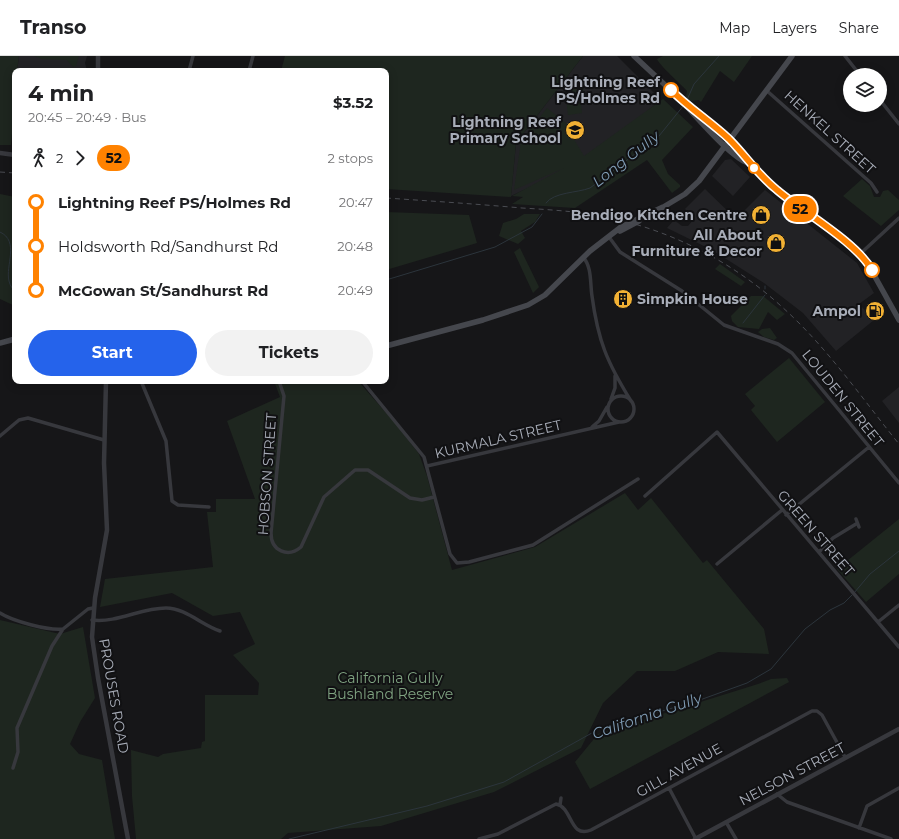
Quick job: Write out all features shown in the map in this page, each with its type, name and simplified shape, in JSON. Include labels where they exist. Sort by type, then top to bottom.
[{"type":"main road","points":[[634,56],[684,103],[725,146],[739,158],[748,163],[777,190],[860,254],[869,266],[899,320]]},
{"type":"main road","points":[[389,345],[483,320],[528,305],[549,291],[583,257],[609,237],[680,197],[694,186],[792,56]]},
{"type":"main road","points":[[684,103],[708,120],[730,140],[748,163]]},
{"type":"main road","points":[[0,343],[12,340]]},
{"type":"street","points":[[98,56],[98,68]]},
{"type":"street","points":[[190,68],[193,56]]},
{"type":"street","points":[[250,68],[253,56]]},
{"type":"street","points":[[845,56],[854,68]]},
{"type":"street","name":"HENKEL STREET","points":[[766,90],[871,183],[877,192]]},
{"type":"street","points":[[887,109],[899,124]]},
{"type":"street","points":[[0,153],[12,154]]},
{"type":"street","points":[[860,254],[899,218]]},
{"type":"street","name":"LOUDEN STREET","points":[[609,237],[620,252],[682,291],[724,325],[784,347],[799,359],[899,483]]},
{"type":"street","points":[[583,257],[589,268],[592,298],[600,341],[614,373],[634,405],[631,416],[619,422],[610,417],[609,404],[618,396],[631,401]]},
{"type":"street","name":"KURMALA STREET","points":[[586,430],[596,424],[609,404],[615,388],[614,373]]},
{"type":"street","name":"PROUSES ROAD","points":[[108,384],[104,440],[107,530],[92,620],[92,642],[128,839]]},
{"type":"street","points":[[142,384],[166,441],[172,501],[178,506],[210,506]]},
{"type":"street","name":"HOBSON STREET","points":[[280,384],[283,398],[271,534],[273,544],[278,549],[289,552],[301,547],[324,497],[355,470],[368,470],[410,498],[422,500],[434,497]]},
{"type":"street","name":"KURMALA STREET","points":[[364,384],[418,449],[427,466],[619,422]]},
{"type":"street","points":[[0,436],[19,420],[28,418],[104,440]]},
{"type":"street","name":"GREEN STREET","points":[[646,496],[717,432],[899,647]]},
{"type":"street","points":[[786,515],[869,447]]},
{"type":"street","points":[[427,466],[450,554],[454,561],[465,563],[533,545],[638,478]]},
{"type":"street","points":[[717,564],[782,510]]},
{"type":"street","points":[[819,552],[833,538],[857,526],[856,519]]},
{"type":"street","points":[[878,622],[899,605]]},
{"type":"street","points":[[13,768],[18,752],[17,728],[52,646],[63,629],[88,609],[94,608]]},
{"type":"street","points":[[92,620],[107,621],[166,608],[181,612],[220,631]]},
{"type":"street","points":[[0,613],[22,622],[53,629],[63,629]]},
{"type":"street","name":"GILL AVENUE","points":[[560,805],[576,828],[581,832],[588,832],[806,714],[818,709],[845,758]]},
{"type":"street","name":"NELSON STREET","points":[[696,839],[899,729]]},
{"type":"street","points":[[669,788],[696,839]]},
{"type":"street","points":[[859,828],[867,806],[899,788]]},
{"type":"street","points":[[777,794],[787,802],[891,839]]},
{"type":"street","points":[[479,839],[498,834],[551,805],[560,805],[561,798]]},
{"type":"street","points":[[726,822],[736,839]]},
{"type":"shaded area","points":[[19,56],[87,56],[85,63],[86,68],[17,68]]},
{"type":"shaded area","name":"Lightning Reef Primary School","points":[[583,56],[617,56],[661,100],[584,162],[511,196],[516,143]]},
{"type":"shaded area","points":[[731,159],[750,177],[733,196],[712,176],[725,160]]},
{"type":"shaded area","points":[[705,189],[736,219],[765,190],[857,263],[874,293],[859,304],[874,320],[836,351],[803,313],[764,283],[712,250],[667,228],[674,220],[682,226],[688,226],[694,219],[685,209]]},
{"type":"shaded area","points":[[899,387],[899,423],[882,401]]},
{"type":"green space","points":[[0,56],[19,56],[17,68],[12,68],[11,145],[0,145]]},
{"type":"green space","points":[[34,56],[79,56],[76,66],[73,67],[67,60],[42,59]]},
{"type":"green space","points":[[285,56],[583,56],[516,143],[511,197],[389,189],[389,68],[282,68]]},
{"type":"green space","points":[[663,56],[752,56],[734,82],[720,71],[701,102],[699,100],[689,101],[686,97],[687,91],[657,59]]},
{"type":"green space","points":[[583,85],[585,97],[580,97],[582,113],[568,115],[565,88]]},
{"type":"green space","points":[[663,99],[693,127],[662,160],[668,174],[680,185],[680,187],[672,193],[647,160],[575,208],[512,204],[523,197],[512,196],[564,168],[514,190],[521,141],[547,108],[572,128],[572,136],[584,156]]},
{"type":"green space","points":[[862,179],[870,186],[874,197],[880,197],[883,191],[888,190],[899,200],[899,210],[881,226],[843,196]]},
{"type":"green space","points":[[0,194],[12,196],[12,305],[0,299]]},
{"type":"green space","points":[[389,212],[469,215],[477,243],[389,269]]},
{"type":"green space","points":[[524,214],[540,214],[535,222],[521,231],[525,238],[518,244],[499,236],[503,223],[516,219]]},
{"type":"green space","points":[[520,248],[539,287],[533,293],[514,252]]},
{"type":"green space","points":[[720,264],[745,282],[741,286],[715,269]]},
{"type":"green space","points":[[751,296],[763,296],[785,314],[777,320],[768,312],[759,329],[738,327],[732,321],[731,316]]},
{"type":"green space","points":[[770,328],[777,338],[774,340],[764,337],[758,332],[762,329]]},
{"type":"green space","points":[[789,358],[825,402],[777,442],[751,410],[755,406],[745,394]]},
{"type":"green space","name":"California Gully Bushland Reserve","points":[[275,384],[361,384],[396,424],[419,454],[427,476],[452,570],[535,547],[625,493],[638,510],[651,498],[703,563],[707,560],[764,629],[769,654],[718,652],[675,671],[637,671],[603,703],[581,748],[494,792],[381,826],[288,833],[281,839],[136,839],[132,796],[131,750],[158,757],[163,754],[201,748],[202,742],[205,741],[205,695],[258,695],[259,683],[233,655],[255,644],[240,612],[213,616],[172,593],[100,607],[105,579],[213,567],[207,512],[216,512],[216,499],[255,499],[227,421],[280,397]]},
{"type":"green space","points":[[899,519],[899,574],[866,602],[837,569]]},
{"type":"green space","points":[[0,620],[60,634],[83,627],[95,698],[80,722],[70,744],[79,754],[102,760],[115,839],[0,839]]},
{"type":"green space","points":[[787,678],[789,682],[590,789],[575,762],[598,734],[771,679]]},
{"type":"waterway","name":"Long Gully","points":[[687,100],[694,84],[719,56]]},
{"type":"waterway","name":"Long Gully","points":[[546,203],[554,197],[590,188],[659,136],[684,105]]},
{"type":"waterway","name":"Long Gully","points":[[389,279],[495,247],[532,227],[542,214]]},
{"type":"waterway","name":"Long Gully","points":[[0,232],[6,236],[11,248],[8,275],[12,287]]},
{"type":"waterway","points":[[743,323],[765,295]]},
{"type":"waterway","name":"California Gully","points":[[854,593],[870,574],[899,551]]},
{"type":"waterway","name":"California Gully","points":[[289,839],[427,806],[504,782],[599,729],[697,701],[747,683],[771,669],[805,629],[830,610],[844,603],[852,595]]},
{"type":"railway","points":[[0,172],[12,173]]},
{"type":"railway","points":[[389,198],[596,215],[642,226],[706,253],[745,277],[764,291],[797,321],[828,355],[899,444]]},
{"type":"bus line","name":"52","points":[[671,90],[730,140],[748,163],[770,185],[860,254],[872,270]]},
{"type":"place","name":"Lightning Reef PS/Holmes Rd","points":[[671,90]]},
{"type":"place","name":"Lightning Reef Primary School","points":[[575,130]]},
{"type":"place","name":"Bendigo Kitchen Centre","points":[[761,215]]},
{"type":"place","name":"All About Furniture & Decor","points":[[776,243]]},
{"type":"place","name":"Simpkin House","points":[[623,299]]},
{"type":"place","name":"Ampol","points":[[875,311]]}]
